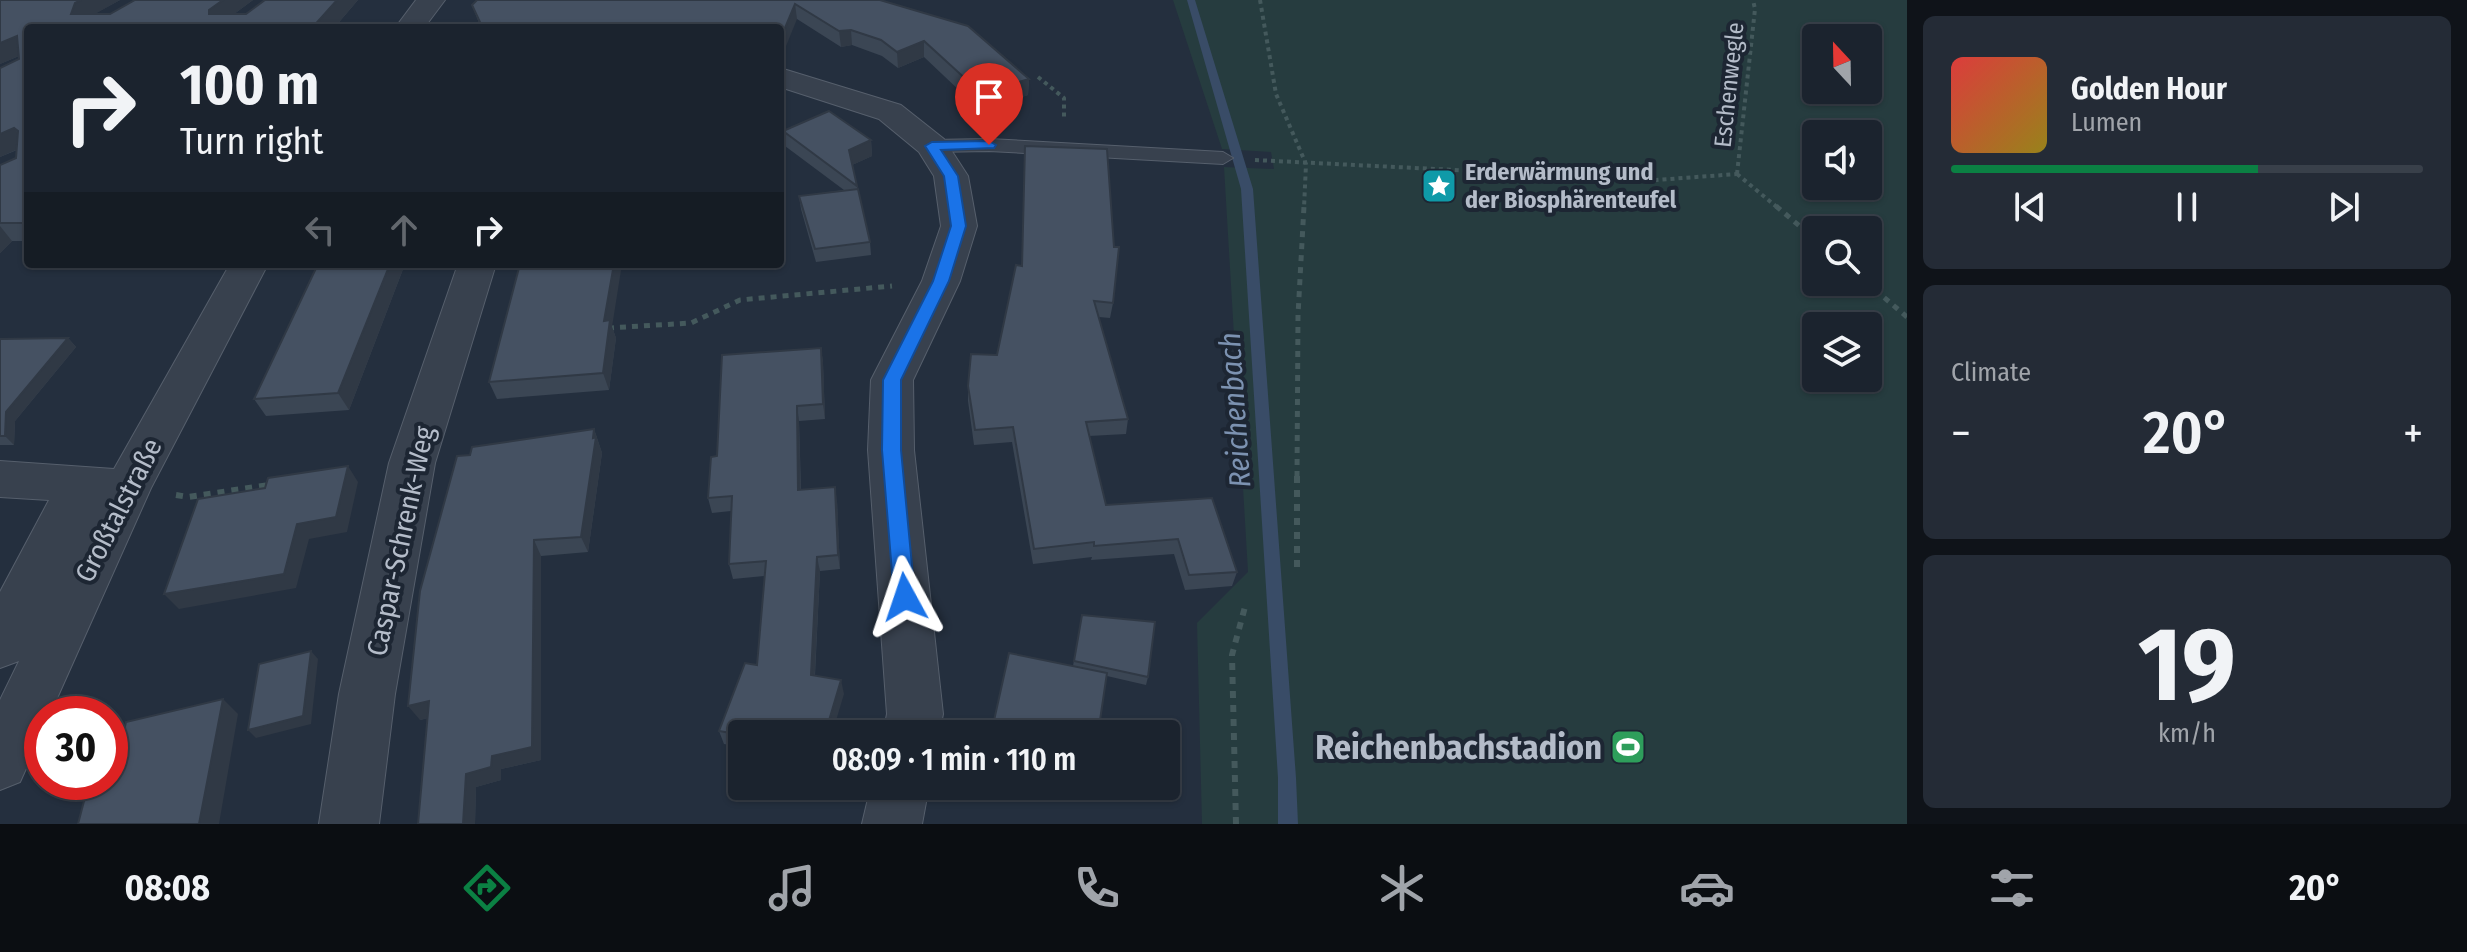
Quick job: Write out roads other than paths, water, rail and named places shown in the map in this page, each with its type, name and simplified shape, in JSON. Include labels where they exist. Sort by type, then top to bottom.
[{"type":"street","points":[[412,24],[431,0]]},
{"type":"street","points":[[784,78],[890,112],[932,146],[951,176],[959,226],[941,281],[892,380],[891,450],[914,720]]},
{"type":"street","name":"Großtalstraße","points":[[0,762],[105,485],[246,268]]},
{"type":"street","name":"Caspar-Schrenk-Weg","points":[[349,824],[367,694],[412,463],[476,268]]},
{"type":"street","points":[[0,479],[105,485]]},
{"type":"street","points":[[0,644],[105,485]]},
{"type":"street","points":[[892,824],[897,800]]},
{"type":"lane","points":[[932,146],[1064,148],[1223,158]]},
{"type":"waterway","name":"Reichenbach","points":[[1191,0],[1247,189],[1288,824]]},
{"type":"place","name":"Erderwärmung und der Biosphärenteufel","points":[[1439,186]]},
{"type":"place","name":"Reichenbachstadion","points":[[1628,747]]}]
